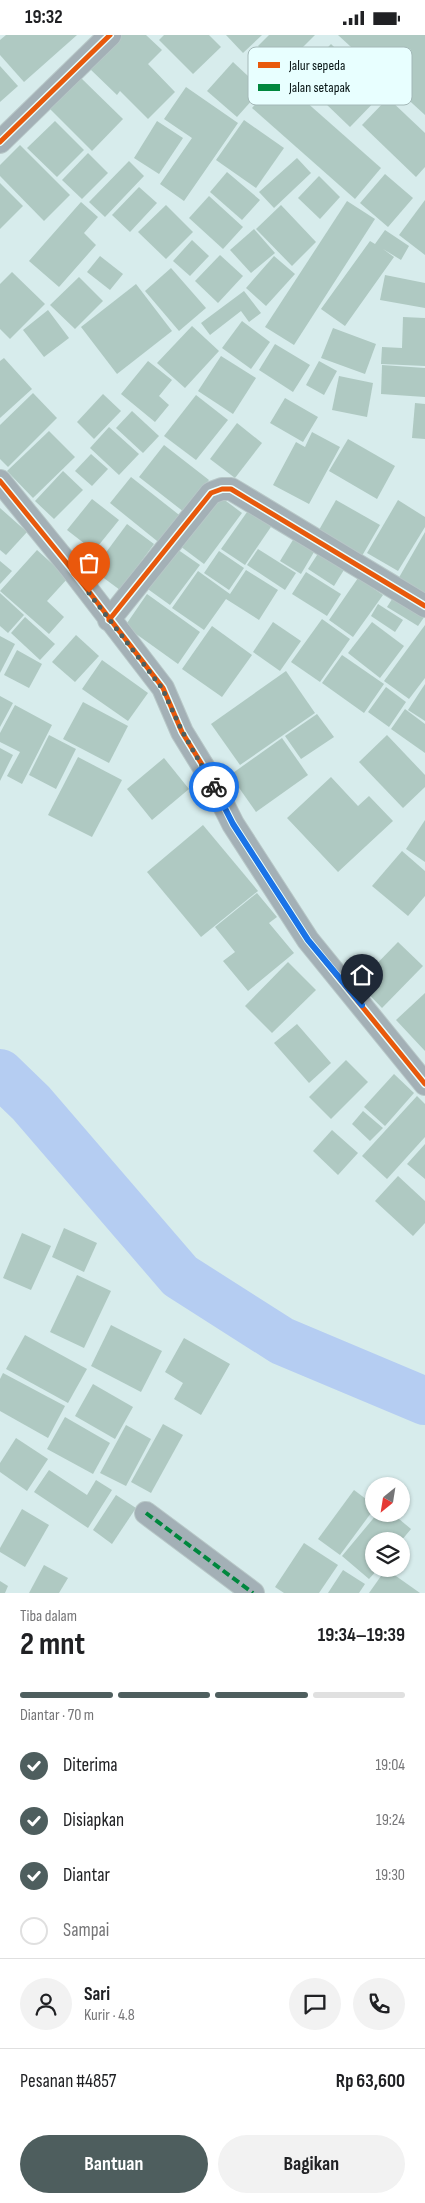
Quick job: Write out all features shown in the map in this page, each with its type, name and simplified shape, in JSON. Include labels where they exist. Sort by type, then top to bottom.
[{"type":"street","points":[[0,142],[110,35]]},
{"type":"street","points":[[0,481],[70,567],[162,688],[182,731],[209,776],[233,824],[308,940],[425,1084]]},
{"type":"street","points":[[109,620],[211,493],[222,489],[231,489],[425,606]]},
{"type":"street","points":[[146,1513],[253,1593]]},
{"type":"building","points":[[6,35],[77,35],[24,82],[0,55],[0,40]]},
{"type":"building","points":[[122,35],[146,35],[162,50],[148,64],[175,92],[148,119],[120,91],[117,95],[89,68]]},
{"type":"building","points":[[164,35],[209,35],[221,47],[193,74],[159,40]]},
{"type":"building","points":[[226,35],[262,35],[248,47],[243,53]]},
{"type":"building","points":[[269,35],[315,35],[303,47],[258,46]]},
{"type":"building","points":[[338,35],[425,35],[425,115],[412,103],[412,47],[351,47]]},
{"type":"building","points":[[233,62],[248,76],[248,105],[237,117],[207,91]]},
{"type":"building","points":[[0,66],[18,86],[0,102]]},
{"type":"building","points":[[80,77],[123,119],[92,151],[49,108]]},
{"type":"building","points":[[186,87],[238,123],[184,201],[160,184],[192,138],[164,119]]},
{"type":"building","points":[[255,105],[310,105],[381,168],[355,199],[252,108]]},
{"type":"building","points":[[327,105],[371,105],[350,127]]},
{"type":"building","points":[[381,105],[395,105],[425,133],[425,167],[416,177],[362,125]]},
{"type":"building","points":[[244,120],[284,148],[256,188],[216,160]]},
{"type":"building","points":[[55,121],[84,150],[57,177],[27,148]]},
{"type":"building","points":[[157,121],[183,138],[159,174],[134,158]]},
{"type":"building","points":[[20,145],[70,195],[44,221],[0,176],[0,165]]},
{"type":"building","points":[[88,153],[108,173],[82,199],[62,180]]},
{"type":"building","points":[[297,158],[311,173],[274,208],[259,192]]},
{"type":"building","points":[[129,161],[144,176],[105,217],[89,202]]},
{"type":"building","points":[[227,172],[260,200],[242,220],[210,192]]},
{"type":"building","points":[[385,174],[413,198],[388,227],[360,203]]},
{"type":"building","points":[[319,176],[340,197],[320,219],[298,198]]},
{"type":"building","points":[[0,183],[23,206],[0,229]]},
{"type":"building","points":[[139,187],[157,203],[130,232],[112,215]]},
{"type":"building","points":[[209,196],[243,227],[223,249],[189,218]]},
{"type":"building","points":[[425,200],[425,255],[399,235]]},
{"type":"building","points":[[347,201],[375,219],[294,345],[265,327]]},
{"type":"building","points":[[81,202],[98,217],[84,233],[96,245],[59,287],[29,261]]},
{"type":"building","points":[[166,205],[193,232],[166,259],[138,232]]},
{"type":"building","points":[[281,205],[316,242],[292,266],[256,229]]},
{"type":"building","points":[[254,229],[275,253],[251,273],[230,250]]},
{"type":"building","points":[[385,230],[409,246],[401,260],[383,249],[394,257],[345,326],[321,309],[370,241],[375,244]]},
{"type":"building","points":[[192,240],[209,256],[190,276],[173,261]]},
{"type":"building","points":[[220,255],[243,276],[218,303],[195,281]]},
{"type":"building","points":[[100,256],[123,274],[110,290],[87,272]]},
{"type":"building","points":[[274,256],[295,274],[266,306],[246,288]]},
{"type":"building","points":[[171,268],[206,308],[179,331],[145,291]]},
{"type":"building","points":[[12,272],[45,304],[10,339],[0,329],[0,284]]},
{"type":"building","points":[[385,275],[425,283],[425,308],[380,300]]},
{"type":"building","points":[[79,277],[103,301],[75,329],[50,305]]},
{"type":"building","points":[[136,284],[172,331],[117,374],[81,327]]},
{"type":"building","points":[[244,291],[261,313],[249,322],[241,311],[210,335],[201,323]]},
{"type":"building","points":[[48,310],[69,338],[44,357],[23,330]]},
{"type":"building","points":[[403,317],[425,318],[425,366],[381,364],[382,347],[402,348]]},
{"type":"building","points":[[242,321],[270,342],[251,369],[222,348]]},
{"type":"building","points":[[192,326],[219,351],[185,388],[157,363]]},
{"type":"building","points":[[333,328],[376,344],[365,374],[321,358]]},
{"type":"building","points":[[275,344],[310,365],[293,392],[259,370]]},
{"type":"building","points":[[221,356],[256,378],[233,414],[198,391]]},
{"type":"building","points":[[4,358],[32,389],[0,418],[0,361]]},
{"type":"building","points":[[148,361],[172,380],[159,396],[169,405],[155,422],[121,394]]},
{"type":"building","points":[[319,361],[337,371],[324,395],[306,385]]},
{"type":"building","points":[[382,365],[425,368],[425,397],[381,394]]},
{"type":"building","points":[[339,376],[373,383],[367,417],[332,410]]},
{"type":"building","points":[[33,393],[57,418],[8,467],[0,459],[0,425]]},
{"type":"building","points":[[103,394],[121,411],[94,439],[77,422]]},
{"type":"building","points":[[196,395],[228,420],[196,460],[164,436]]},
{"type":"building","points":[[285,398],[318,417],[303,442],[270,423]]},
{"type":"building","points":[[415,403],[425,404],[425,439],[412,438]]},
{"type":"building","points":[[132,411],[159,436],[143,453],[116,428]]},
{"type":"building","points":[[237,423],[262,443],[235,478],[210,459]]},
{"type":"building","points":[[109,427],[139,454],[119,475],[90,448]]},
{"type":"building","points":[[49,431],[75,457],[33,498],[7,471]]},
{"type":"building","points":[[312,432],[340,447],[309,504],[273,485],[296,442],[305,447]]},
{"type":"building","points":[[348,439],[395,466],[377,499],[329,471]]},
{"type":"building","points":[[164,445],[209,480],[184,512],[139,477]]},
{"type":"building","points":[[91,454],[108,469],[92,486],[75,471]]},
{"type":"building","points":[[63,471],[83,490],[54,519],[35,501]]},
{"type":"building","points":[[131,477],[183,518],[162,545],[110,503]]},
{"type":"building","points":[[218,495],[242,513],[204,564],[180,546]]},
{"type":"building","points":[[92,499],[119,520],[94,551],[67,530]]},
{"type":"building","points":[[336,500],[380,525],[359,561],[315,537]]},
{"type":"building","points":[[398,500],[425,517],[425,527],[398,571],[367,553]]},
{"type":"building","points":[[252,505],[275,521],[245,565],[221,549]]},
{"type":"building","points":[[0,508],[27,532],[6,555],[0,550]]},
{"type":"building","points":[[127,524],[154,544],[120,590],[93,570]]},
{"type":"building","points":[[425,532],[425,596],[397,581]]},
{"type":"building","points":[[296,535],[317,547],[301,574],[280,561]]},
{"type":"building","points":[[174,547],[200,565],[170,605],[145,587]]},
{"type":"building","points":[[258,549],[296,573],[285,590],[247,565]]},
{"type":"building","points":[[321,549],[347,565],[334,586],[308,569]]},
{"type":"building","points":[[37,550],[68,578],[47,601],[64,617],[49,634],[0,591]]},
{"type":"building","points":[[219,551],[244,568],[229,590],[204,573]]},
{"type":"building","points":[[0,561],[12,571],[0,584]]},
{"type":"building","points":[[246,570],[278,590],[259,620],[226,599],[204,630],[172,608],[198,571],[230,594]]},
{"type":"building","points":[[306,572],[341,594],[327,616],[292,594]]},
{"type":"building","points":[[358,578],[383,595],[353,637],[329,620]]},
{"type":"building","points":[[0,593],[24,615],[8,633],[0,626]]},
{"type":"building","points":[[396,593],[425,616],[418,626],[387,607]]},
{"type":"building","points":[[147,594],[200,632],[178,664],[125,626]]},
{"type":"building","points":[[378,604],[403,620],[395,632],[371,616]]},
{"type":"building","points":[[25,617],[55,644],[40,660],[11,633]]},
{"type":"building","points":[[322,619],[350,639],[320,682],[291,662]]},
{"type":"building","points":[[273,622],[301,641],[280,671],[253,652]]},
{"type":"building","points":[[372,622],[404,646],[380,678],[348,653]]},
{"type":"building","points":[[425,625],[425,678],[409,699],[384,681]]},
{"type":"building","points":[[212,626],[252,655],[222,697],[182,669]]},
{"type":"building","points":[[76,635],[99,656],[75,682],[52,662]]},
{"type":"building","points":[[0,636],[15,644],[0,673]]},
{"type":"building","points":[[17,650],[42,664],[29,688],[4,675]]},
{"type":"building","points":[[342,655],[384,684],[364,713],[322,683]]},
{"type":"building","points":[[102,660],[148,693],[128,721],[82,689]]},
{"type":"building","points":[[286,671],[315,713],[240,765],[211,724]]},
{"type":"building","points":[[425,684],[425,721],[408,710]]},
{"type":"building","points":[[386,687],[406,702],[389,727],[368,712]]},
{"type":"building","points":[[0,696],[13,703],[0,727]]},
{"type":"building","points":[[83,702],[128,726],[109,763],[63,739]]},
{"type":"building","points":[[15,705],[52,725],[22,784],[7,776],[20,752],[0,742],[0,733]]},
{"type":"building","points":[[405,709],[425,724],[425,753],[391,729]]},
{"type":"building","points":[[317,714],[334,737],[301,759],[285,736]]},
{"type":"building","points":[[49,735],[76,749],[56,789],[29,775]]},
{"type":"building","points":[[387,735],[425,775],[425,787],[403,808],[359,762]]},
{"type":"building","points":[[282,738],[308,775],[256,812],[230,775]]},
{"type":"building","points":[[0,748],[13,755],[0,781]]},
{"type":"building","points":[[78,757],[122,780],[92,837],[48,815]]},
{"type":"building","points":[[164,758],[189,789],[152,820],[127,789]]},
{"type":"building","points":[[331,777],[358,806],[369,796],[393,821],[338,872],[287,818]]},
{"type":"building","points":[[425,820],[425,862],[406,849]]},
{"type":"building","points":[[203,825],[258,891],[201,937],[147,872]]},
{"type":"building","points":[[402,851],[425,871],[425,896],[408,916],[372,886]]},
{"type":"building","points":[[257,893],[277,917],[269,923],[294,953],[248,991],[223,961],[235,952],[215,927]]},
{"type":"building","points":[[398,942],[423,966],[382,1008],[358,983]]},
{"type":"building","points":[[288,962],[316,990],[272,1033],[245,1006]]},
{"type":"building","points":[[425,993],[425,1051],[396,1020]]},
{"type":"building","points":[[297,1024],[331,1063],[309,1083],[274,1043]]},
{"type":"building","points":[[346,1060],[368,1082],[331,1119],[309,1097]]},
{"type":"building","points":[[394,1074],[414,1093],[385,1126],[364,1107]]},
{"type":"building","points":[[417,1096],[425,1104],[425,1137],[387,1179],[362,1156]]},
{"type":"building","points":[[363,1111],[383,1128],[370,1141],[352,1124]]},
{"type":"building","points":[[332,1130],[358,1153],[338,1175],[313,1151]]},
{"type":"building","points":[[425,1144],[425,1179],[407,1164]]},
{"type":"building","points":[[398,1176],[425,1201],[425,1223],[413,1236],[375,1201]]},
{"type":"building","points":[[64,1228],[97,1243],[84,1272],[52,1257]]},
{"type":"building","points":[[22,1233],[51,1246],[31,1290],[3,1278]]},
{"type":"building","points":[[77,1275],[111,1291],[84,1348],[50,1332]]},
{"type":"building","points":[[111,1325],[162,1351],[141,1392],[91,1366]]},
{"type":"building","points":[[25,1335],[87,1369],[68,1403],[6,1369]]},
{"type":"building","points":[[184,1338],[230,1364],[201,1415],[174,1399],[183,1383],[165,1372]]},
{"type":"building","points":[[3,1373],[65,1406],[48,1438],[0,1411],[0,1379]]},
{"type":"building","points":[[93,1384],[133,1407],[115,1439],[75,1416]]},
{"type":"building","points":[[65,1417],[110,1443],[93,1474],[47,1449]]},
{"type":"building","points":[[163,1424],[183,1435],[151,1493],[131,1482]]},
{"type":"building","points":[[126,1425],[151,1439],[126,1486],[100,1473]]},
{"type":"building","points":[[16,1438],[48,1459],[27,1491],[0,1472],[0,1463]]},
{"type":"building","points":[[49,1470],[87,1495],[96,1480],[112,1490],[88,1528],[34,1492]]},
{"type":"building","points":[[354,1490],[365,1498],[365,1521],[340,1555],[318,1539]]},
{"type":"building","points":[[116,1495],[136,1508],[112,1544],[93,1530]]},
{"type":"building","points":[[22,1509],[49,1525],[25,1567],[0,1552],[0,1548]]},
{"type":"building","points":[[370,1523],[404,1523],[411,1529],[408,1532],[365,1532],[365,1576],[342,1556]]},
{"type":"building","points":[[304,1543],[338,1565],[319,1593],[284,1593],[275,1587]]},
{"type":"building","points":[[44,1565],[68,1578],[59,1593],[29,1593]]},
{"type":"building","points":[[343,1570],[365,1584],[359,1593],[328,1593]]},
{"type":"building","points":[[380,1577],[397,1577],[420,1593],[369,1593]]},
{"type":"building","points":[[0,1581],[8,1586],[5,1593],[0,1593]]},
{"type":"waterway","points":[[0,1073],[31,1103],[180,1276],[282,1341],[425,1401]]},
{"type":"marked path","points":[[146,1513],[253,1593]]},
{"type":"cycle path","points":[[0,142],[110,35]]},
{"type":"cycle path","points":[[0,481],[70,567],[163,688],[182,732],[209,776],[233,824],[308,940],[425,1084]]},
{"type":"cycle path","points":[[109,620],[211,493],[222,489],[231,489],[425,606]]},
{"type":"way so far","points":[[89,593],[162,688],[182,731],[214,787]]},
{"type":"route","points":[[214,787],[233,824],[308,940],[362,1005]]}]
